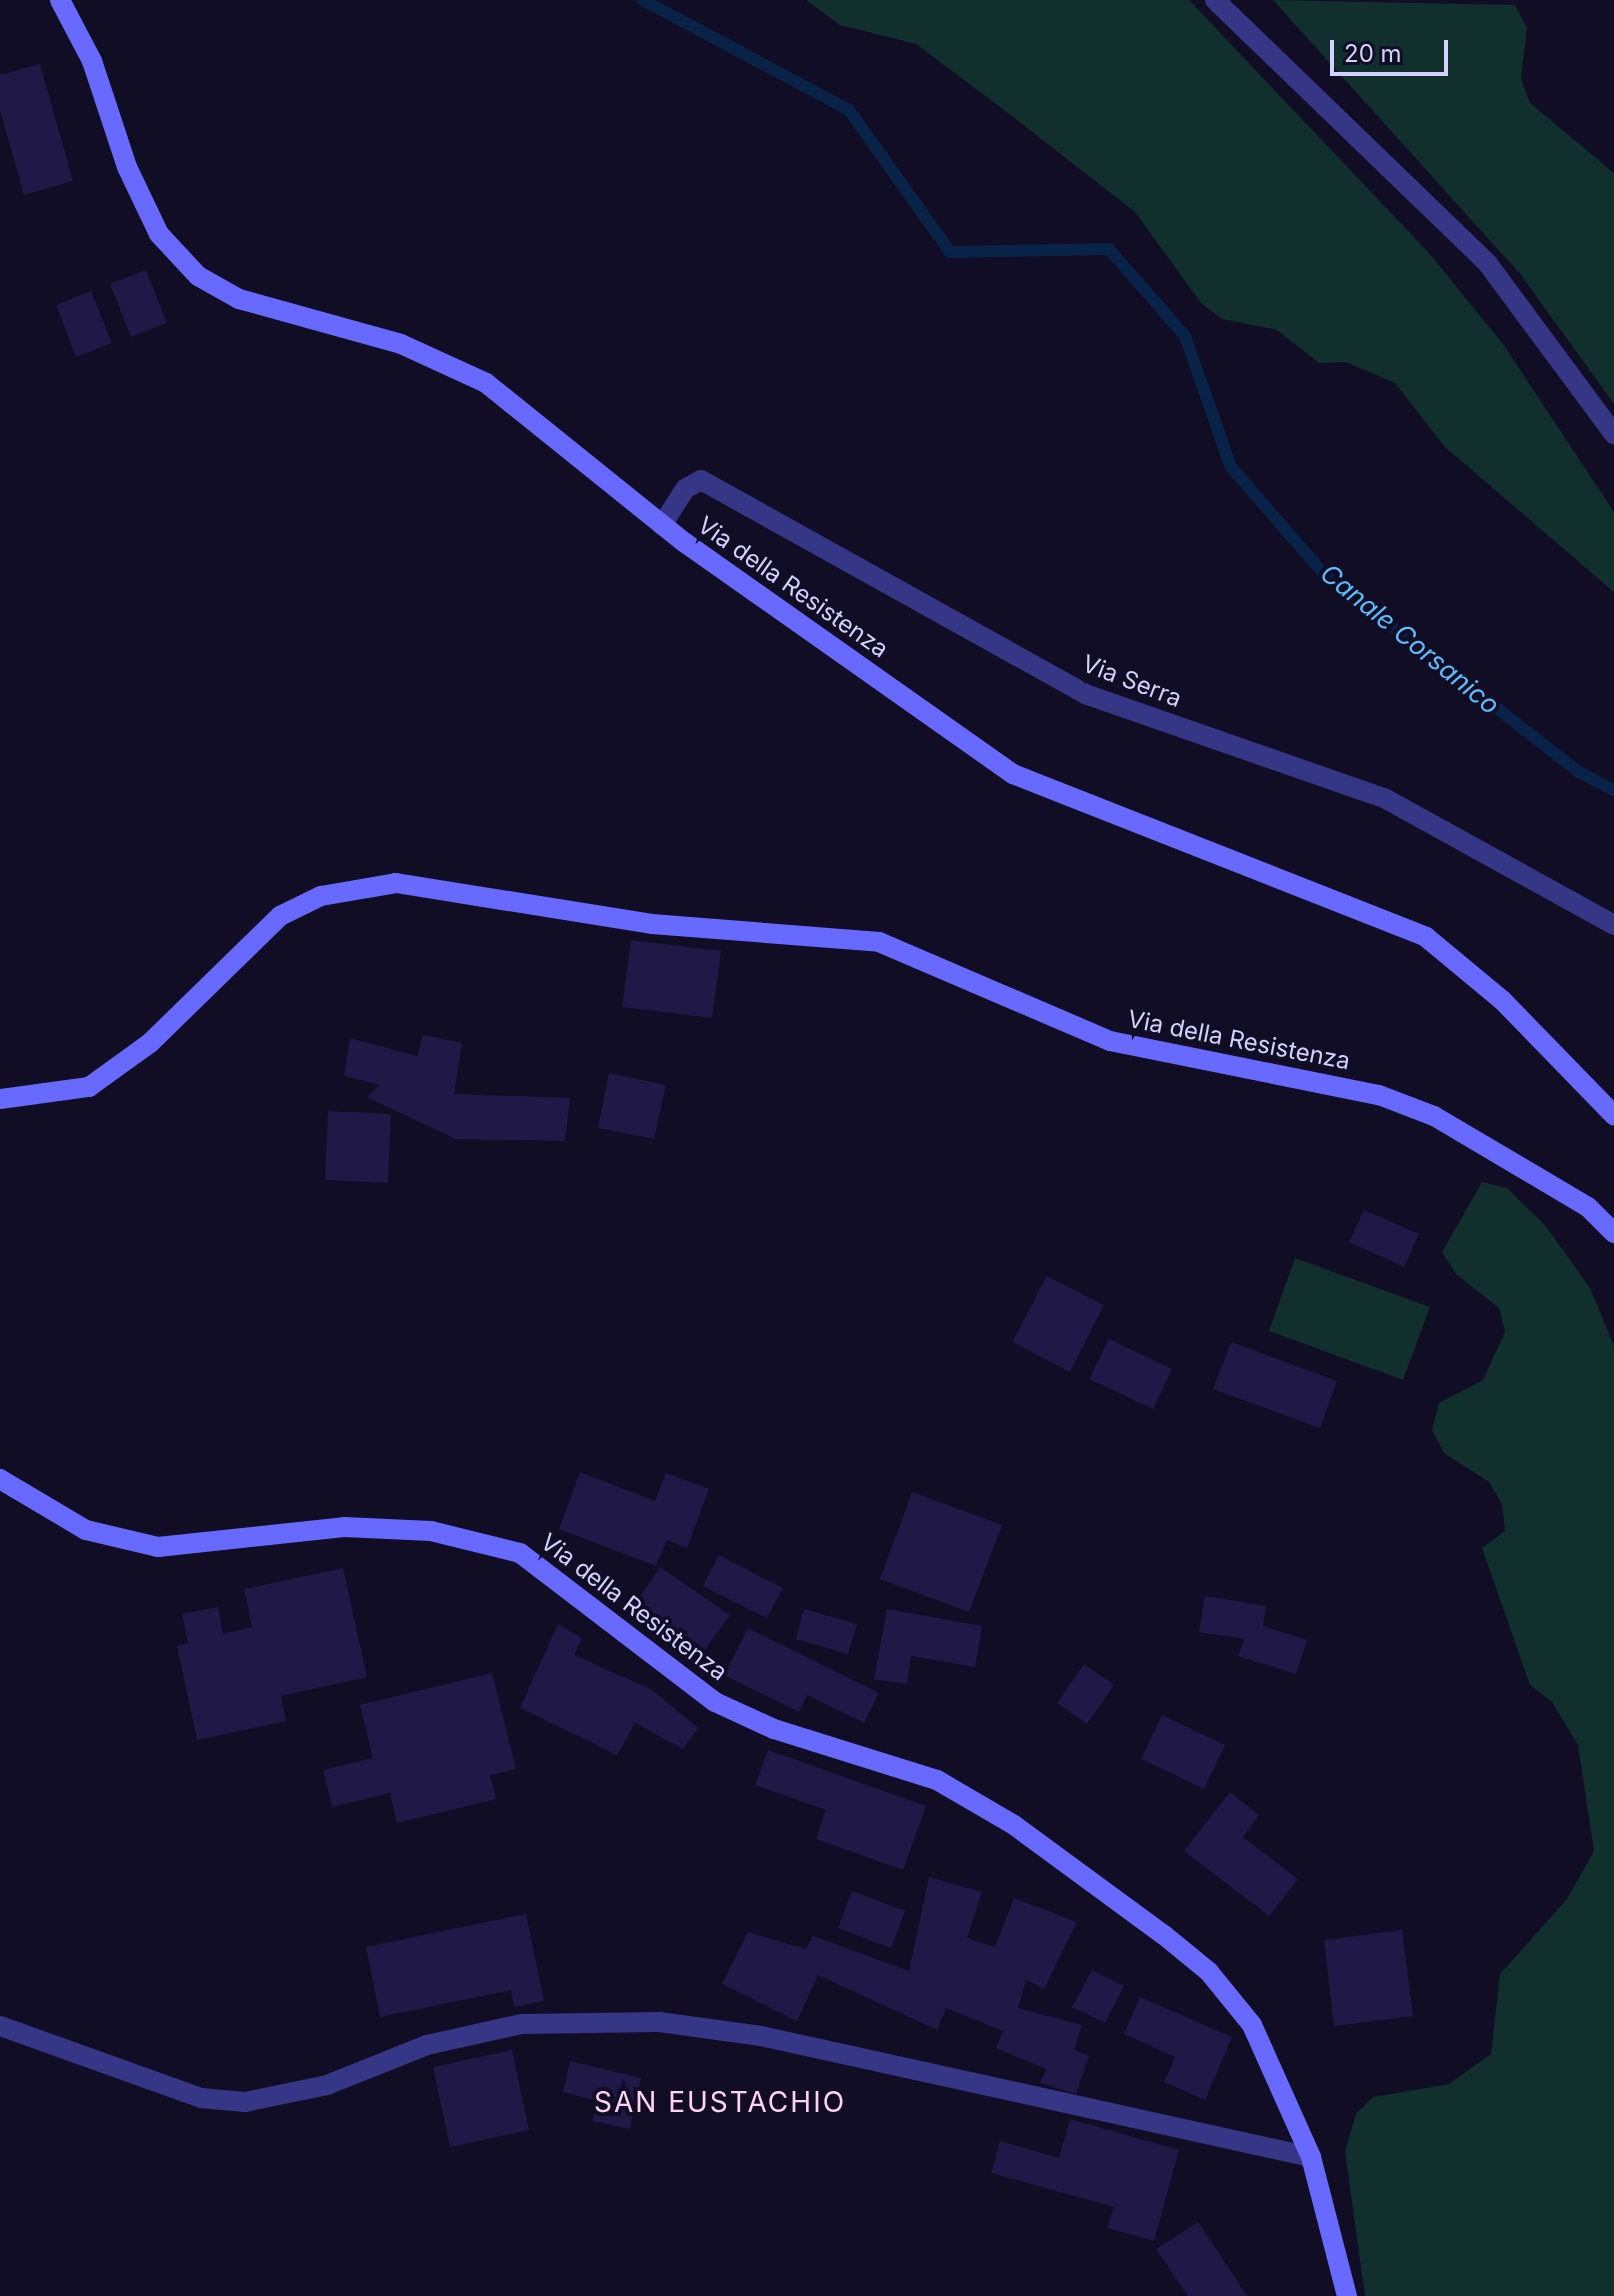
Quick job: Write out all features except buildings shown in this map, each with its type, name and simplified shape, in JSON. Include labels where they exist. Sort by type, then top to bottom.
[{"type":"street","name":"Via della Resistenza","points":[[60,0],[92,61],[127,167],[159,234],[198,276],[239,299],[401,344],[486,383],[662,525],[1013,774],[1426,937],[1502,1000],[1614,1115]]},
{"type":"street","points":[[1215,0],[1488,264],[1614,434]]},
{"type":"street","name":"Via Serra","points":[[662,525],[685,489],[701,480],[1085,694],[1386,799],[1614,925]]},
{"type":"street","name":"Via della Resistenza","points":[[0,1099],[89,1087],[150,1043],[280,916],[321,896],[396,883],[652,924],[879,942],[1110,1041],[1379,1095],[1434,1116],[1588,1207],[1614,1233]]},
{"type":"street","name":"Via della Resistenza","points":[[0,1479],[86,1530],[158,1547],[344,1527],[431,1531],[520,1553],[715,1702],[774,1729],[937,1780],[1014,1825],[1164,1935],[1209,1972],[1252,2025],[1311,2157],[1347,2296]]},
{"type":"street","points":[[0,2026],[201,2098],[245,2102],[327,2085],[427,2045],[522,2024],[659,2022],[761,2036],[1311,2157]]},
{"type":"green space","points":[[806,0],[1189,0],[1429,253],[1503,344],[1614,512],[1614,592],[1444,446],[1395,383],[1346,362],[1319,363],[1277,330],[1222,319],[1201,303],[1135,212],[1008,113],[916,44],[840,25]]},
{"type":"green space","points":[[1273,0],[1515,5],[1527,28],[1521,79],[1530,103],[1614,173],[1614,404],[1521,275]]},
{"type":"green space","points":[[1482,1182],[1507,1188],[1545,1225],[1590,1288],[1614,1346],[1614,2296],[1365,2296],[1345,2151],[1356,2114],[1373,2097],[1449,2084],[1491,2054],[1500,1974],[1567,1899],[1594,1851],[1578,1745],[1552,1702],[1530,1685],[1482,1548],[1505,1531],[1502,1504],[1489,1482],[1444,1453],[1432,1430],[1439,1403],[1483,1380],[1505,1332],[1499,1308],[1456,1274],[1442,1252]]},
{"type":"green space","points":[[1295,1258],[1430,1307],[1403,1380],[1269,1331]]},
{"type":"waterway","name":"Canale Corsanico","points":[[643,0],[849,110],[950,252],[1109,249],[1185,336],[1231,467],[1325,575],[1579,772],[1614,791]]},
{"type":"district","name":"SAN EUSTACHIO","points":[[720,2102]]}]
